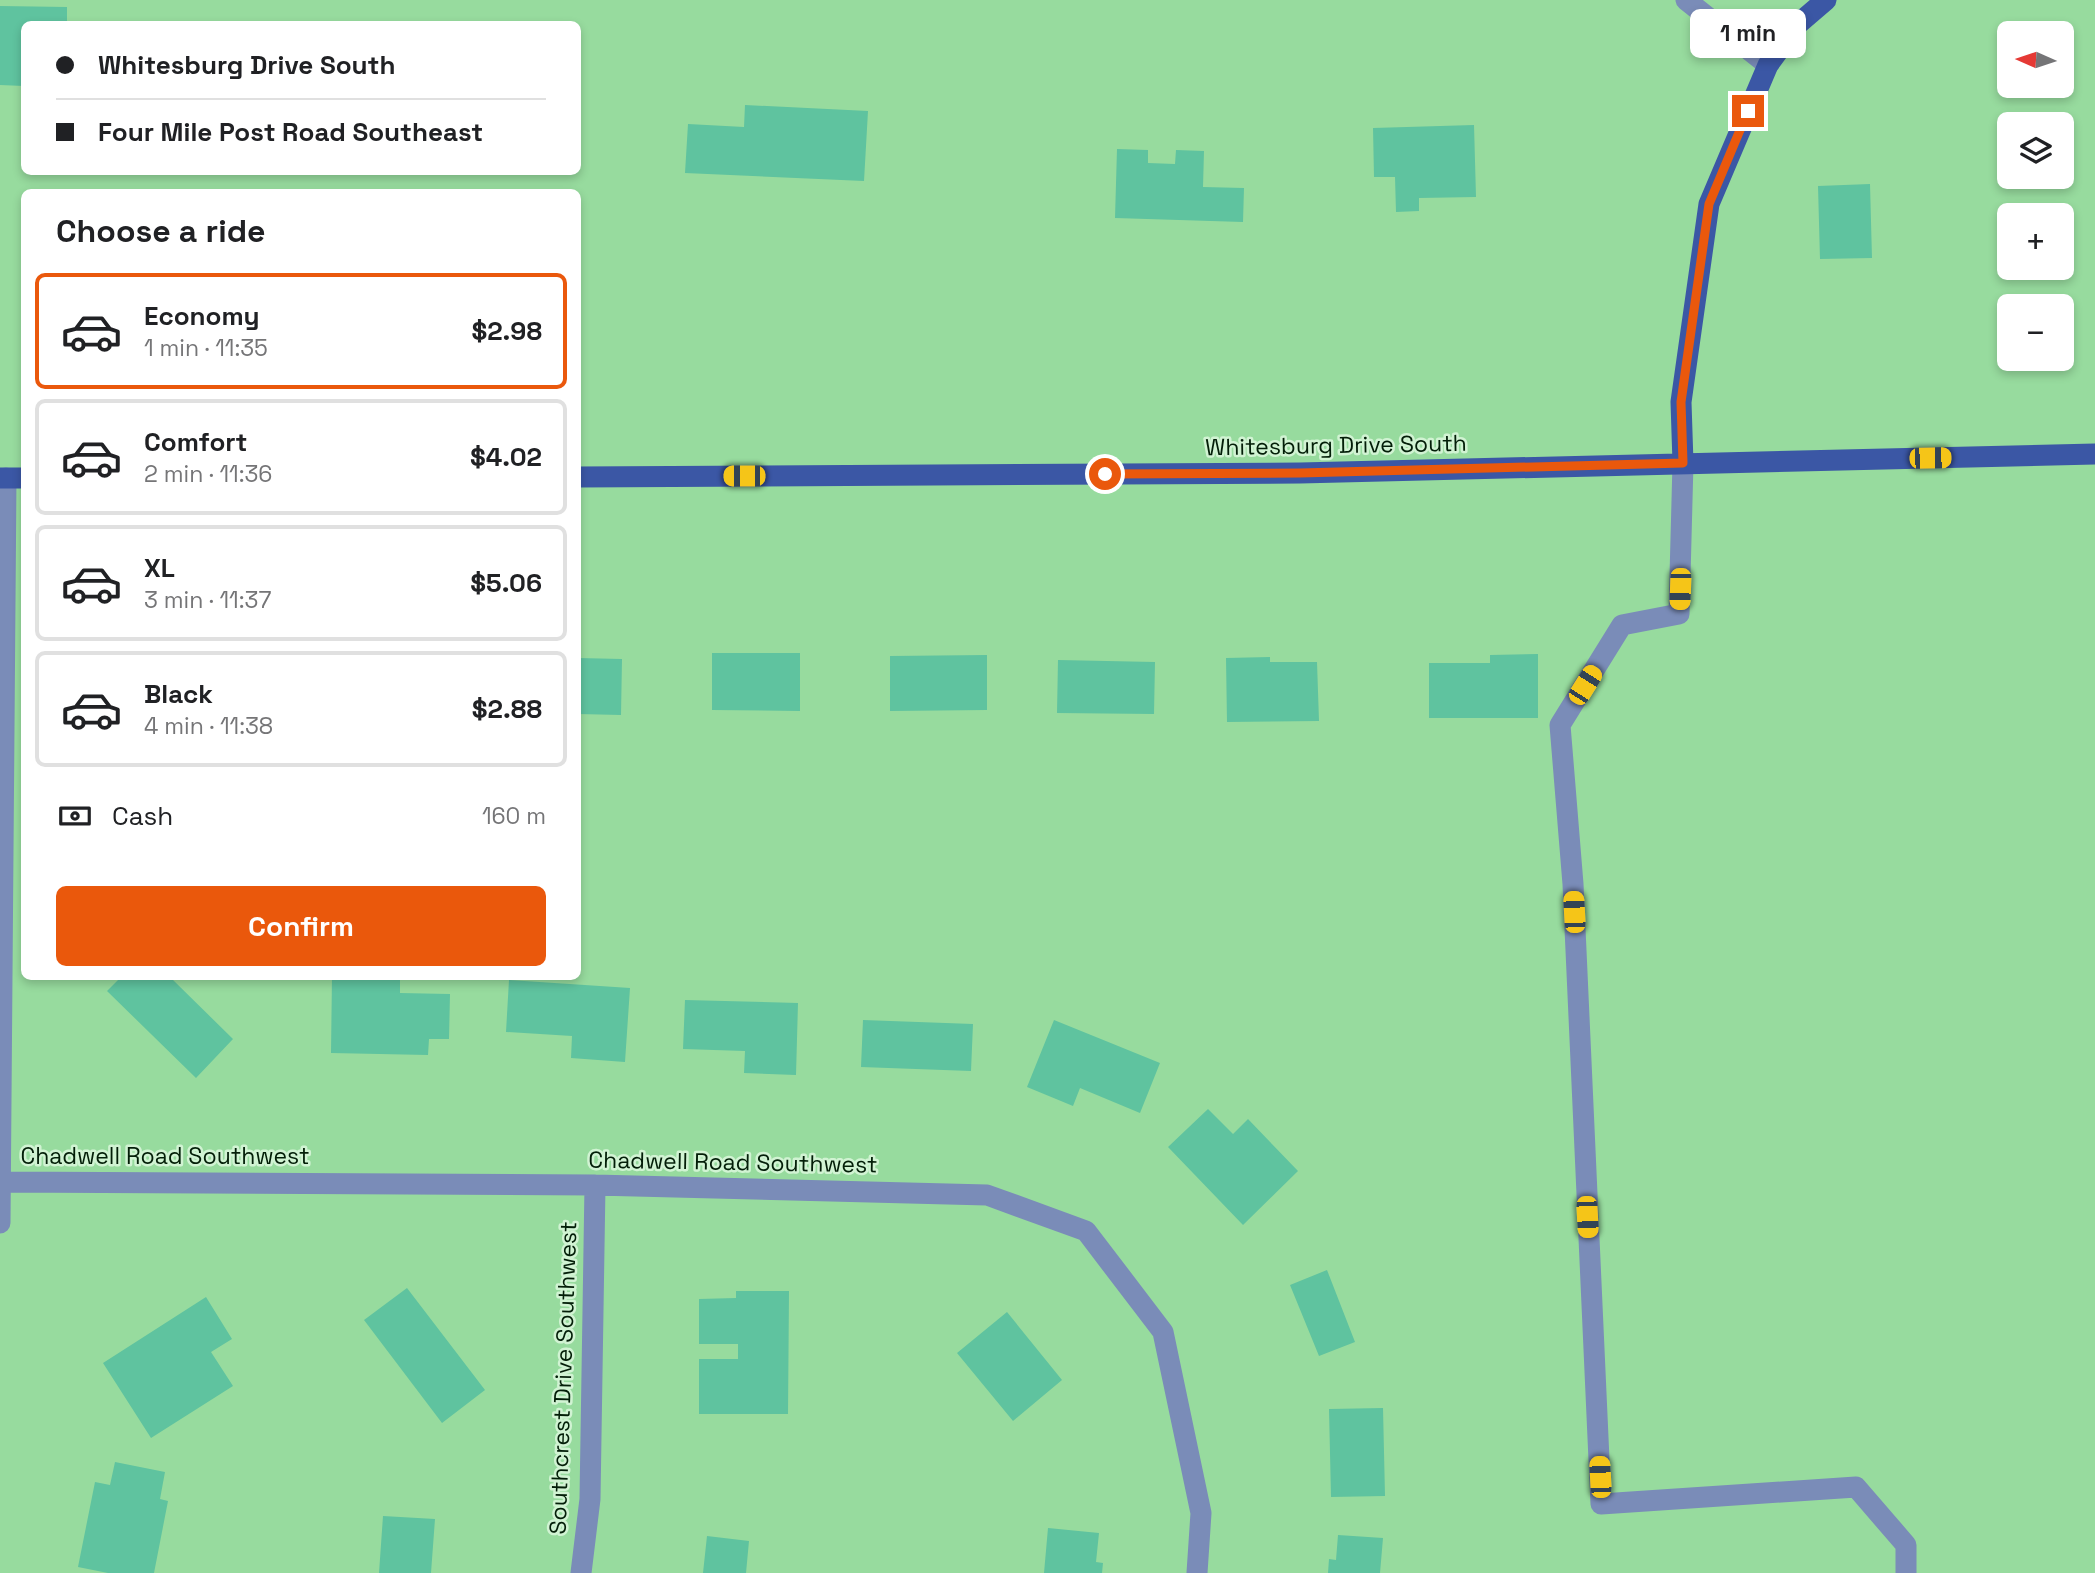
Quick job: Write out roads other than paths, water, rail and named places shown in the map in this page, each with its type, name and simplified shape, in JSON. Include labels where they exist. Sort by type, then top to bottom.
[{"type":"main road","points":[[1683,463],[1681,402],[1709,204],[1768,65],[1798,23],[1826,0]]},
{"type":"main road","name":"Whitesburg Drive South","points":[[581,477],[1300,473],[2095,454]]},
{"type":"street","points":[[1686,0],[1768,65]]},
{"type":"street","points":[[1683,463],[1679,614],[1622,625],[1560,725],[1573,884],[1601,1504],[1856,1487],[1906,1545],[1906,1573]]},
{"type":"street","points":[[0,1223],[10,478]]},
{"type":"street","name":"Chadwell Road Southwest","points":[[1,1182],[595,1185],[987,1195],[1086,1231],[1163,1332],[1201,1513],[1197,1573]]},
{"type":"street","name":"Southcrest Drive Southwest","points":[[581,1573],[590,1499],[595,1185]]}]
